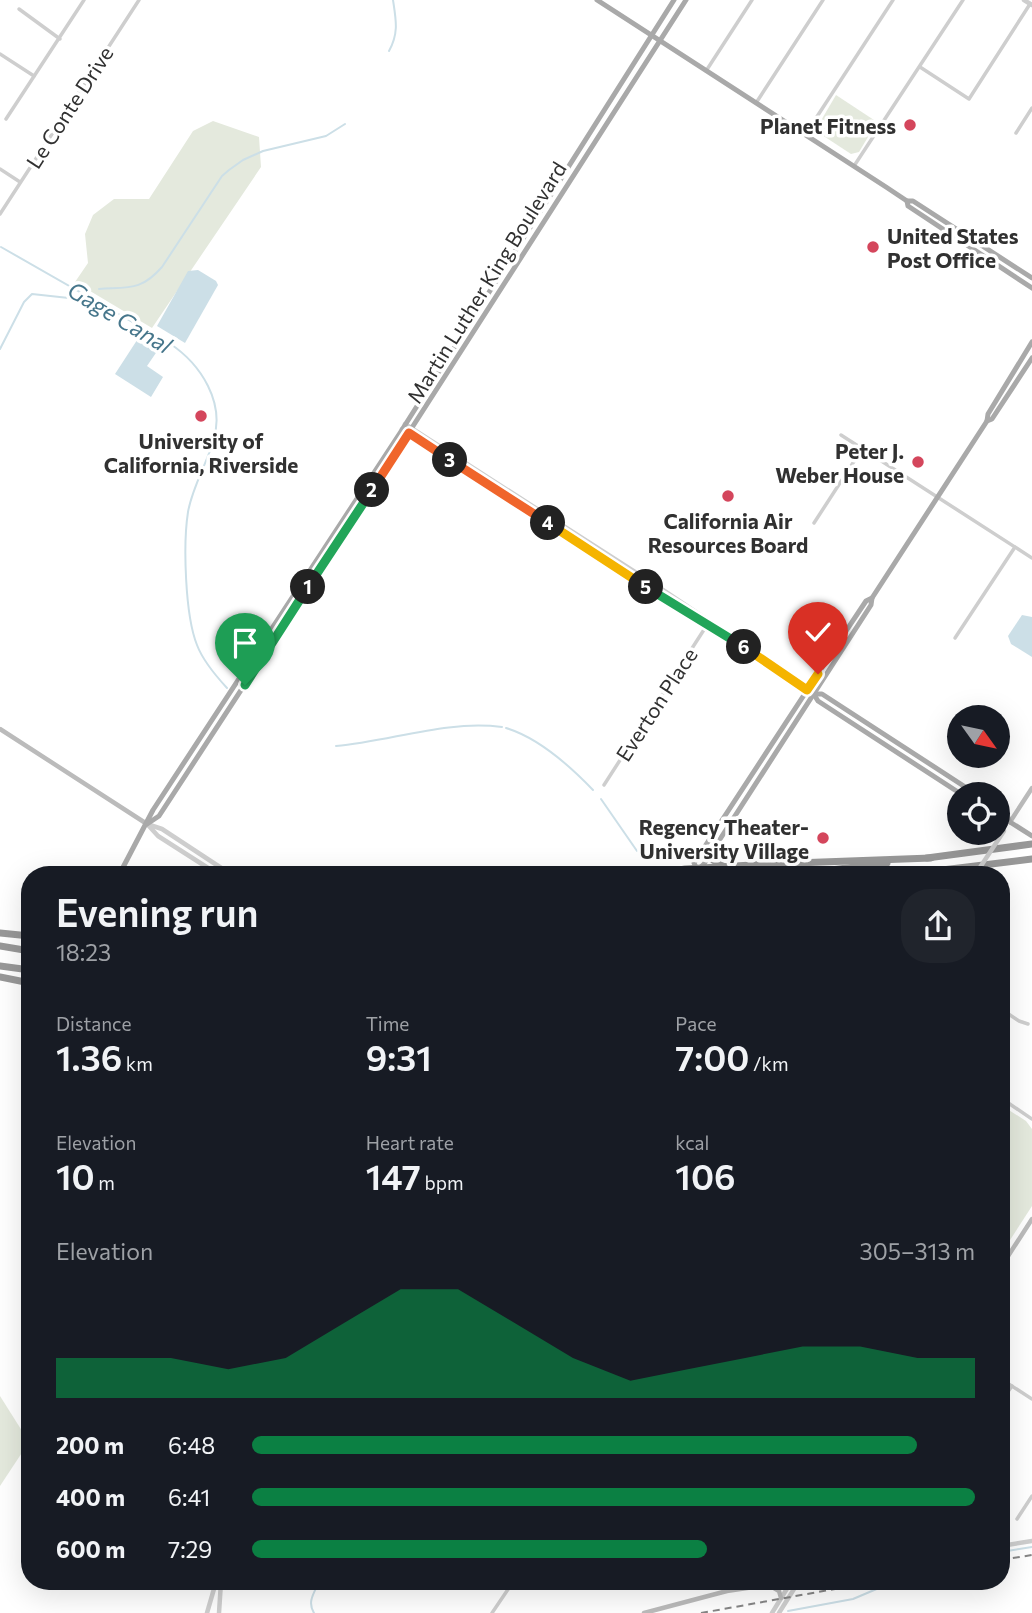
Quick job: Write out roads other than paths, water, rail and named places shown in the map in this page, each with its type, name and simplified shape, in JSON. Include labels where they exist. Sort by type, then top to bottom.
[{"type":"highway","points":[[865,866],[1032,844]]},
{"type":"highway","points":[[711,853],[713,860],[722,866]]},
{"type":"highway","points":[[747,866],[931,858]]},
{"type":"highway","points":[[975,866],[1032,859]]},
{"type":"highway","points":[[0,933],[21,935]]},
{"type":"highway","points":[[0,946],[21,950]]},
{"type":"highway","points":[[0,965],[21,968]]},
{"type":"highway","points":[[0,977],[21,981]]},
{"type":"main road","points":[[597,0],[854,166],[906,201],[908,206],[1032,288]]},
{"type":"main road","name":"Martin Luther King Boulevard","points":[[125,866],[153,810],[404,426],[674,0]]},
{"type":"main road","name":"Martin Luther King Boulevard","points":[[148,824],[159,816],[686,0]]},
{"type":"main road","points":[[906,201],[913,201],[1032,278]]},
{"type":"main road","points":[[701,866],[871,605],[872,598],[987,421],[988,414],[1032,342]]},
{"type":"main road","points":[[987,421],[992,419],[1032,358]]},
{"type":"main road","points":[[999,408],[1011,384],[1009,379]]},
{"type":"main road","points":[[694,866],[866,601],[872,598]]},
{"type":"main road","points":[[847,642],[846,637],[855,618]]},
{"type":"main road","points":[[807,690],[822,694],[958,782]]},
{"type":"main road","points":[[814,694],[818,701],[947,785]]},
{"type":"main road","points":[[0,730],[148,824]]},
{"type":"main road","points":[[1032,788],[1010,822],[1032,836]]},
{"type":"main road","points":[[1010,1253],[1032,1219]]},
{"type":"main road","points":[[644,1613],[694,1598],[736,1590]]},
{"type":"main road","points":[[777,1590],[781,1598]]},
{"type":"street","points":[[6,119],[84,0]]},
{"type":"street","name":"Le Conte Drive","points":[[0,214],[139,0]]},
{"type":"street","points":[[706,71],[752,0]]},
{"type":"street","points":[[756,103],[822,0]]},
{"type":"street","points":[[805,135],[893,0]]},
{"type":"street","points":[[854,166],[963,0]]},
{"type":"street","points":[[920,67],[969,99],[1031,5],[1024,0]]},
{"type":"street","points":[[19,9],[60,39]]},
{"type":"street","points":[[0,54],[34,76]]},
{"type":"street","points":[[1016,133],[1032,108]]},
{"type":"street","points":[[0,169],[20,183]]},
{"type":"street","points":[[404,426],[807,690]]},
{"type":"street","points":[[841,435],[1032,558]]},
{"type":"street","points":[[814,523],[862,449]]},
{"type":"street","points":[[955,639],[1015,547]]},
{"type":"street","name":"Everton Place","points":[[604,785],[707,623]]},
{"type":"street","points":[[148,824],[158,836],[205,866]]},
{"type":"street","points":[[148,824],[164,830],[218,866]]},
{"type":"street","points":[[981,866],[995,845]]},
{"type":"street","points":[[1010,1015],[1028,1024]]},
{"type":"street","points":[[1010,1104],[1032,1119]]},
{"type":"street","points":[[1010,1389],[1012,1386],[1032,1399]]},
{"type":"street","points":[[1017,1519],[1032,1496]]},
{"type":"street","points":[[1010,1545],[1032,1541]]},
{"type":"street","points":[[207,1613],[214,1590]]},
{"type":"street","points":[[219,1613],[220,1590]]},
{"type":"street","points":[[492,1613],[508,1590]]},
{"type":"street","points":[[772,1613],[786,1590]]},
{"type":"street","points":[[779,1613],[793,1590]]},
{"type":"waterway","points":[[389,51],[396,20],[393,0]]},
{"type":"waterway","points":[[99,289],[134,286],[154,275],[222,176],[243,160],[263,151],[326,136],[345,124]]},
{"type":"waterway","name":"Gage Canal","points":[[1,247],[169,343],[191,362],[208,386],[216,413],[216,427],[188,512],[186,579],[190,616],[197,645],[206,662],[227,688]]},
{"type":"waterway","points":[[0,349],[24,302],[32,294],[78,299]]},
{"type":"waterway","name":"Gage Canal","points":[[336,746],[460,726],[502,727]]},
{"type":"waterway","name":"Gage Canal","points":[[506,728],[542,746],[564,762],[593,790]]},
{"type":"waterway","name":"Gage Canal","points":[[601,799],[637,851]]},
{"type":"waterway","points":[[1010,1551],[1032,1547]]},
{"type":"waterway","points":[[314,1613],[311,1601],[315,1590]]},
{"type":"waterway","points":[[788,1611],[853,1599],[874,1590]]},
{"type":"railway","points":[[1010,1559],[1032,1555]]},
{"type":"railway","points":[[701,1613],[829,1590]]},
{"type":"place","name":"Planet Fitness","points":[[910,125]]},
{"type":"place","name":"United States Post Office","points":[[873,247]]},
{"type":"place","name":"University of California, Riverside","points":[[201,416]]},
{"type":"place","name":"Peter J. Weber House","points":[[918,462]]},
{"type":"place","name":"California Air Resources Board","points":[[728,496]]},
{"type":"place","name":"Regency Theater- University Village","points":[[823,838]]}]
